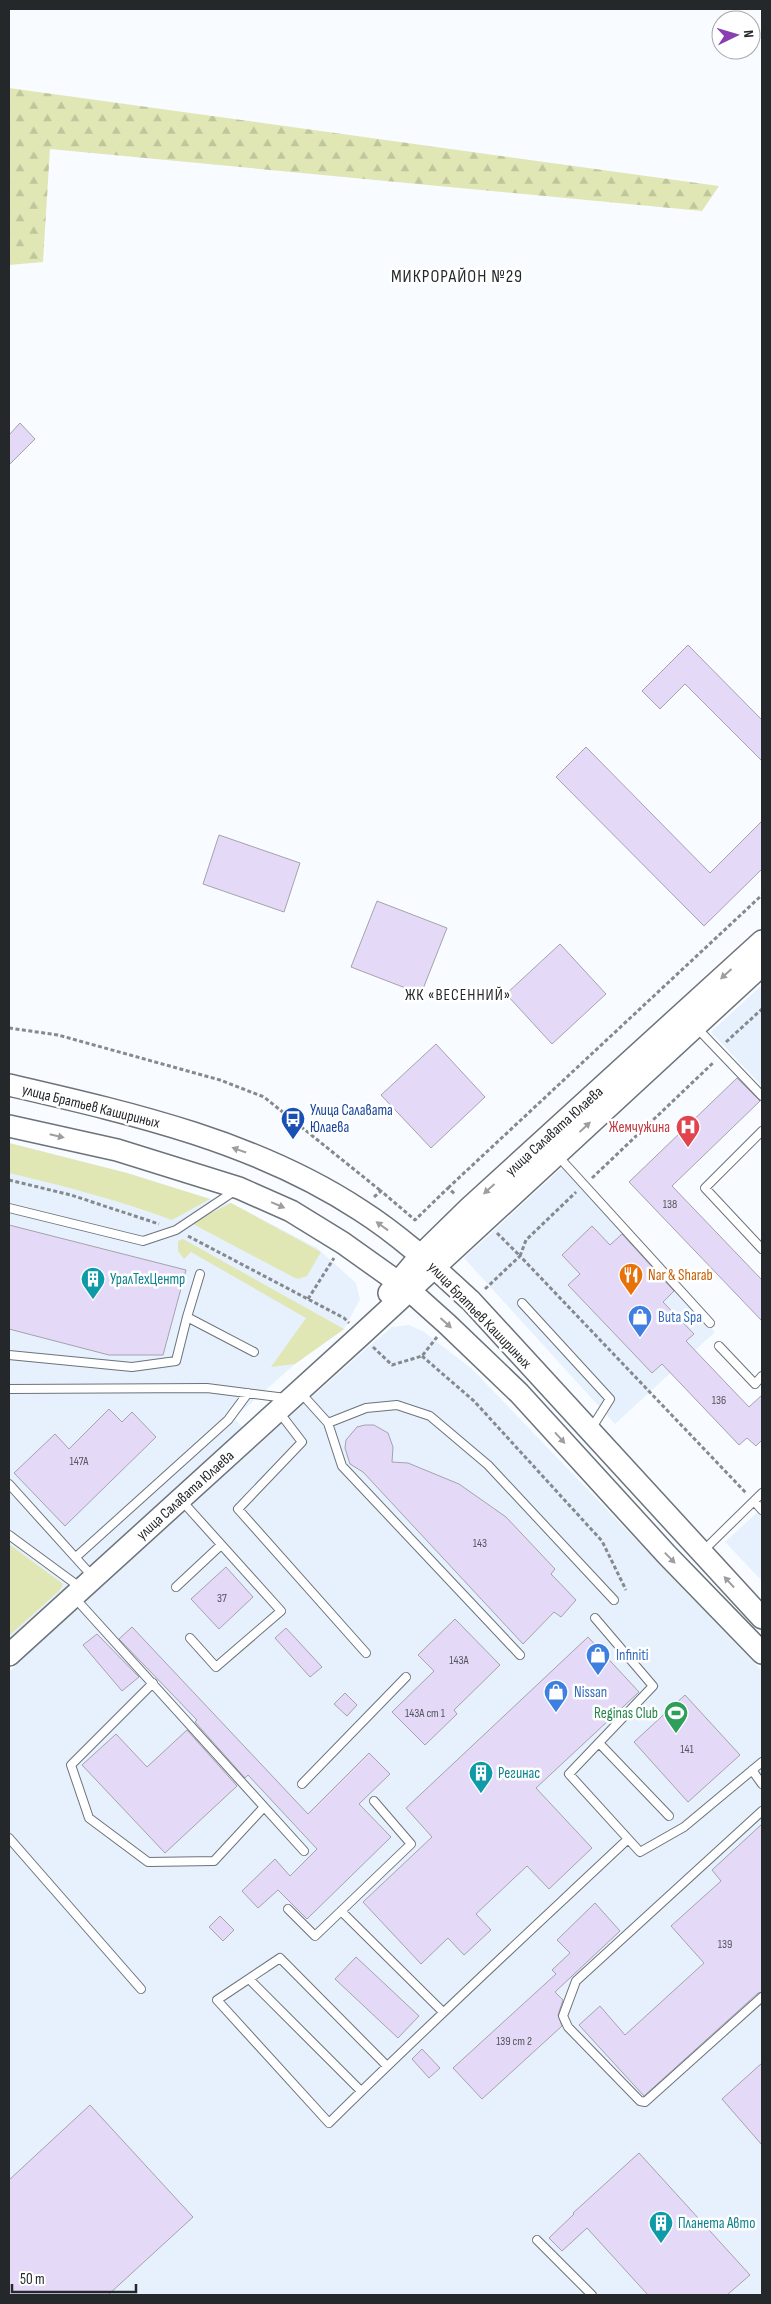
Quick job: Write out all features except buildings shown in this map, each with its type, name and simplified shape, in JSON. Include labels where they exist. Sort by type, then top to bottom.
[{"type":"main road","name":"улица Салавата Юлаева","points":[[428,1261],[469,1208],[762,942]]},
{"type":"main road","name":"улица Салавата Юлаева","points":[[9,1655],[361,1335],[403,1286],[428,1261],[556,1154],[762,964]]},
{"type":"main road","name":"улица Братьев Кашириных","points":[[9,1086],[136,1115],[265,1159],[360,1210],[428,1261],[471,1301],[762,1618]]},
{"type":"main road","name":"улица Братьев Кашириных","points":[[9,1126],[117,1150],[239,1188],[291,1211],[343,1243],[403,1286],[447,1324],[519,1393],[666,1555],[762,1654]]},
{"type":"main road","points":[[593,1474],[612,1455]]},
{"type":"lane","points":[[694,1026],[762,1096]]},
{"type":"lane","points":[[762,1130],[705,1188],[762,1248]]},
{"type":"lane","points":[[556,1154],[710,1324]]},
{"type":"lane","points":[[9,1208],[143,1241],[176,1230],[239,1188]]},
{"type":"lane","points":[[9,1354],[132,1367],[176,1361],[200,1274]]},
{"type":"lane","points":[[522,1303],[610,1400],[590,1430]]},
{"type":"lane","points":[[187,1317],[254,1352]]},
{"type":"lane","points":[[719,1346],[755,1384],[762,1376]]},
{"type":"lane","points":[[9,1390],[207,1388],[289,1400],[328,1423],[342,1466],[520,1655]]},
{"type":"lane","points":[[76,1557],[228,1420],[248,1393]]},
{"type":"lane","points":[[289,1400],[302,1442],[238,1509],[366,1653]]},
{"type":"lane","points":[[328,1423],[366,1408],[397,1405],[430,1416],[488,1465],[614,1600]]},
{"type":"lane","points":[[9,1484],[76,1557],[82,1587]]},
{"type":"lane","points":[[702,1552],[762,1494]]},
{"type":"lane","points":[[180,1500],[280,1611],[216,1667],[190,1638]]},
{"type":"lane","points":[[754,1501],[762,1510]]},
{"type":"lane","points":[[9,1534],[82,1587],[152,1683],[304,1851]]},
{"type":"lane","points":[[176,1588],[221,1545]]},
{"type":"lane","points":[[595,1618],[652,1686],[569,1774],[640,1852],[684,1827],[762,1762]]},
{"type":"lane","points":[[302,1784],[406,1677]]},
{"type":"lane","points":[[152,1683],[71,1765],[89,1818],[148,1862],[214,1861],[264,1807]]},
{"type":"lane","points":[[598,1743],[669,1816]]},
{"type":"lane","points":[[752,1770],[762,1784]]},
{"type":"lane","points":[[288,1909],[314,1936],[411,1844],[374,1801]]},
{"type":"lane","points":[[762,1811],[576,1981],[563,2016],[568,2027],[640,2101],[645,2102],[762,1997]]},
{"type":"lane","points":[[9,1838],[141,1989]]},
{"type":"lane","points":[[387,2066],[280,1958],[217,2000],[329,2123],[442,2012],[628,1839]]},
{"type":"lane","points":[[341,1910],[442,2012]]},
{"type":"lane","points":[[249,1979],[361,2092]]},
{"type":"lane","points":[[537,2240],[592,2295]]},
{"type":"path","points":[[415,1220],[762,894]]},
{"type":"path","points":[[520,1256],[526,1240],[715,1061],[717,1050],[762,1009]]},
{"type":"path","points":[[9,1028],[58,1036],[220,1080],[264,1097],[381,1190]]},
{"type":"path","points":[[9,1180],[71,1195],[176,1230],[344,1318],[392,1365]]},
{"type":"path","points":[[448,1188],[469,1208]]},
{"type":"path","points":[[422,1356],[474,1401],[602,1541],[626,1590]]},
{"type":"shaded area","points":[[762,985],[762,1086],[711,1032]]},
{"type":"shaded area","points":[[9,1143],[127,1173],[210,1199],[231,1203],[317,1248],[356,1283],[360,1299],[344,1329],[295,1364],[234,1418],[244,1429],[9,1639]]},
{"type":"shaded area","points":[[564,1166],[715,1332],[615,1424],[464,1258]]},
{"type":"shaded area","points":[[409,1325],[424,1332],[472,1369],[762,1671],[762,2295],[9,2295],[9,1672],[96,1590],[368,1347],[392,1327]]},
{"type":"shaded area","points":[[762,1508],[762,1581],[725,1542]]},
{"type":"green space","points":[[9,88],[719,186],[702,211],[50,149],[43,262],[9,265]]},
{"type":"green space","points":[[9,1143],[127,1173],[210,1199],[172,1220],[91,1194],[9,1173]]},
{"type":"green space","points":[[231,1203],[321,1252],[307,1276],[298,1279],[293,1277],[191,1223]]},
{"type":"green space","points":[[183,1239],[344,1329],[295,1364],[271,1367],[306,1318],[191,1252],[184,1259],[178,1251],[178,1241]]},
{"type":"green space","points":[[9,1544],[63,1584],[60,1590],[9,1636]]},
{"type":"place","name":"Улица Салавата Юлаева","points":[[293,1140]]},
{"type":"place","name":"Жемчужина","points":[[688,1148]]},
{"type":"place","name":"Nar & Sharab","points":[[631,1296]]},
{"type":"place","name":"УралТехЦентр","points":[[93,1300]]},
{"type":"place","name":"Buta Spa","points":[[640,1338]]},
{"type":"place","name":"Infiniti","points":[[598,1676]]},
{"type":"place","name":"Nissan","points":[[556,1713]]},
{"type":"place","name":"Reginas Club","points":[[676,1734]]},
{"type":"place","name":"Регинас","points":[[481,1794]]},
{"type":"place","name":"Планета Авто","points":[[661,2244]]},
{"type":"district","name":"МИКРОРАЙОН №29","points":[[457,276]]},
{"type":"district","name":"ЖК «ВЕСЕННИЙ»","points":[[458,994]]}]
